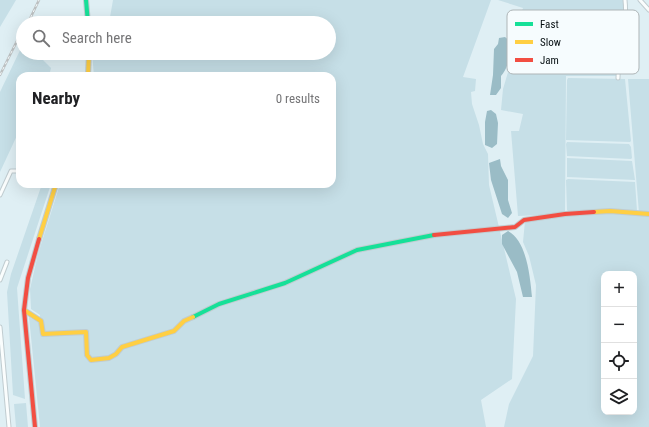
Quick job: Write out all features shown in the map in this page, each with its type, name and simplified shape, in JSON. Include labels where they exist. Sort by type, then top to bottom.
[{"type":"street","points":[[86,0],[87,16]]},
{"type":"street","points":[[625,0],[626,10]]},
{"type":"street","points":[[640,0],[649,10]]},
{"type":"street","points":[[88,72],[89,60]]},
{"type":"street","points":[[0,195],[11,172],[16,171]]},
{"type":"street","points":[[35,427],[24,310],[25,292],[29,269],[55,188]]},
{"type":"street","points":[[24,310],[41,321],[43,334],[86,332],[87,355],[90,360],[111,358],[118,353],[122,347],[174,331],[184,321],[219,304],[285,283],[357,250],[430,235],[515,227],[524,220],[565,214],[610,211],[649,214]]},
{"type":"street","points":[[0,280],[7,262]]},
{"type":"street","points":[[0,327],[9,427]]},
{"type":"shaded area","points":[[0,0],[16,0],[0,27]]},
{"type":"shaded area","points":[[113,0],[491,0],[463,77],[476,79],[475,91],[471,92],[472,104],[483,144],[488,154],[489,185],[516,299],[512,379],[481,400],[486,427],[40,427],[29,317],[39,323],[40,327],[40,315],[31,309],[30,289],[38,254],[59,188],[336,188],[336,72],[94,72],[93,60],[336,60],[336,16],[110,16]]},
{"type":"shaded area","points":[[498,0],[624,0],[625,10],[522,10],[523,8]]},
{"type":"shaded area","points":[[505,37],[507,39],[507,66],[501,76],[501,88],[496,95],[490,95],[493,75],[494,49],[498,44],[499,38]]},
{"type":"shaded area","points":[[16,59],[16,60],[43,60],[51,68],[50,72],[16,72],[16,138],[0,172],[0,92]]},
{"type":"shaded area","points":[[507,74],[616,74],[616,76],[566,76],[565,214],[518,216],[511,131],[519,131],[523,114],[501,110],[503,89]]},
{"type":"shaded area","points":[[568,78],[625,79],[630,142],[566,140]]},
{"type":"shaded area","points":[[628,79],[649,79],[649,427],[504,427],[509,404],[533,356],[536,285],[529,256],[523,242],[525,221],[566,215],[611,212],[639,213]]},
{"type":"shaded area","points":[[491,110],[496,114],[498,123],[497,144],[492,148],[485,145],[485,122],[487,111]]},
{"type":"shaded area","points":[[567,142],[629,144],[631,147],[632,158],[567,156]]},
{"type":"shaded area","points":[[567,158],[632,161],[635,180],[567,177]]},
{"type":"shaded area","points":[[500,159],[501,166],[508,180],[508,200],[512,213],[508,218],[502,214],[491,180],[489,163]]},
{"type":"shaded area","points":[[566,180],[635,182],[637,211],[570,213],[567,210]]},
{"type":"shaded area","points":[[41,188],[50,188],[17,288],[25,399],[13,395],[7,292],[11,274]]},
{"type":"shaded area","points":[[508,231],[514,236],[523,251],[529,270],[532,297],[523,297],[517,272],[502,244],[502,235]]},
{"type":"shaded area","points":[[26,403],[28,427],[16,427],[14,404]]},
{"type":"railway","points":[[31,16],[39,0]]},
{"type":"railway","points":[[0,75],[16,43]]},
{"type":"traffic: fast","points":[[86,0],[87,16]]},
{"type":"traffic: fast","points":[[193,317],[219,304],[285,283],[357,250],[434,235]]},
{"type":"traffic: slow","points":[[88,72],[89,60]]},
{"type":"traffic: slow","points":[[39,239],[55,188]]},
{"type":"traffic: slow","points":[[594,212],[610,211],[649,214]]},
{"type":"traffic: slow","points":[[24,310],[41,321],[43,334],[86,332],[87,355],[91,360],[109,358],[116,354],[122,347],[174,331],[184,321],[193,317]]},
{"type":"traffic: jam","points":[[434,235],[515,227],[524,220],[565,214],[594,212]]},
{"type":"traffic: jam","points":[[35,427],[24,310],[28,278],[39,239]]}]
